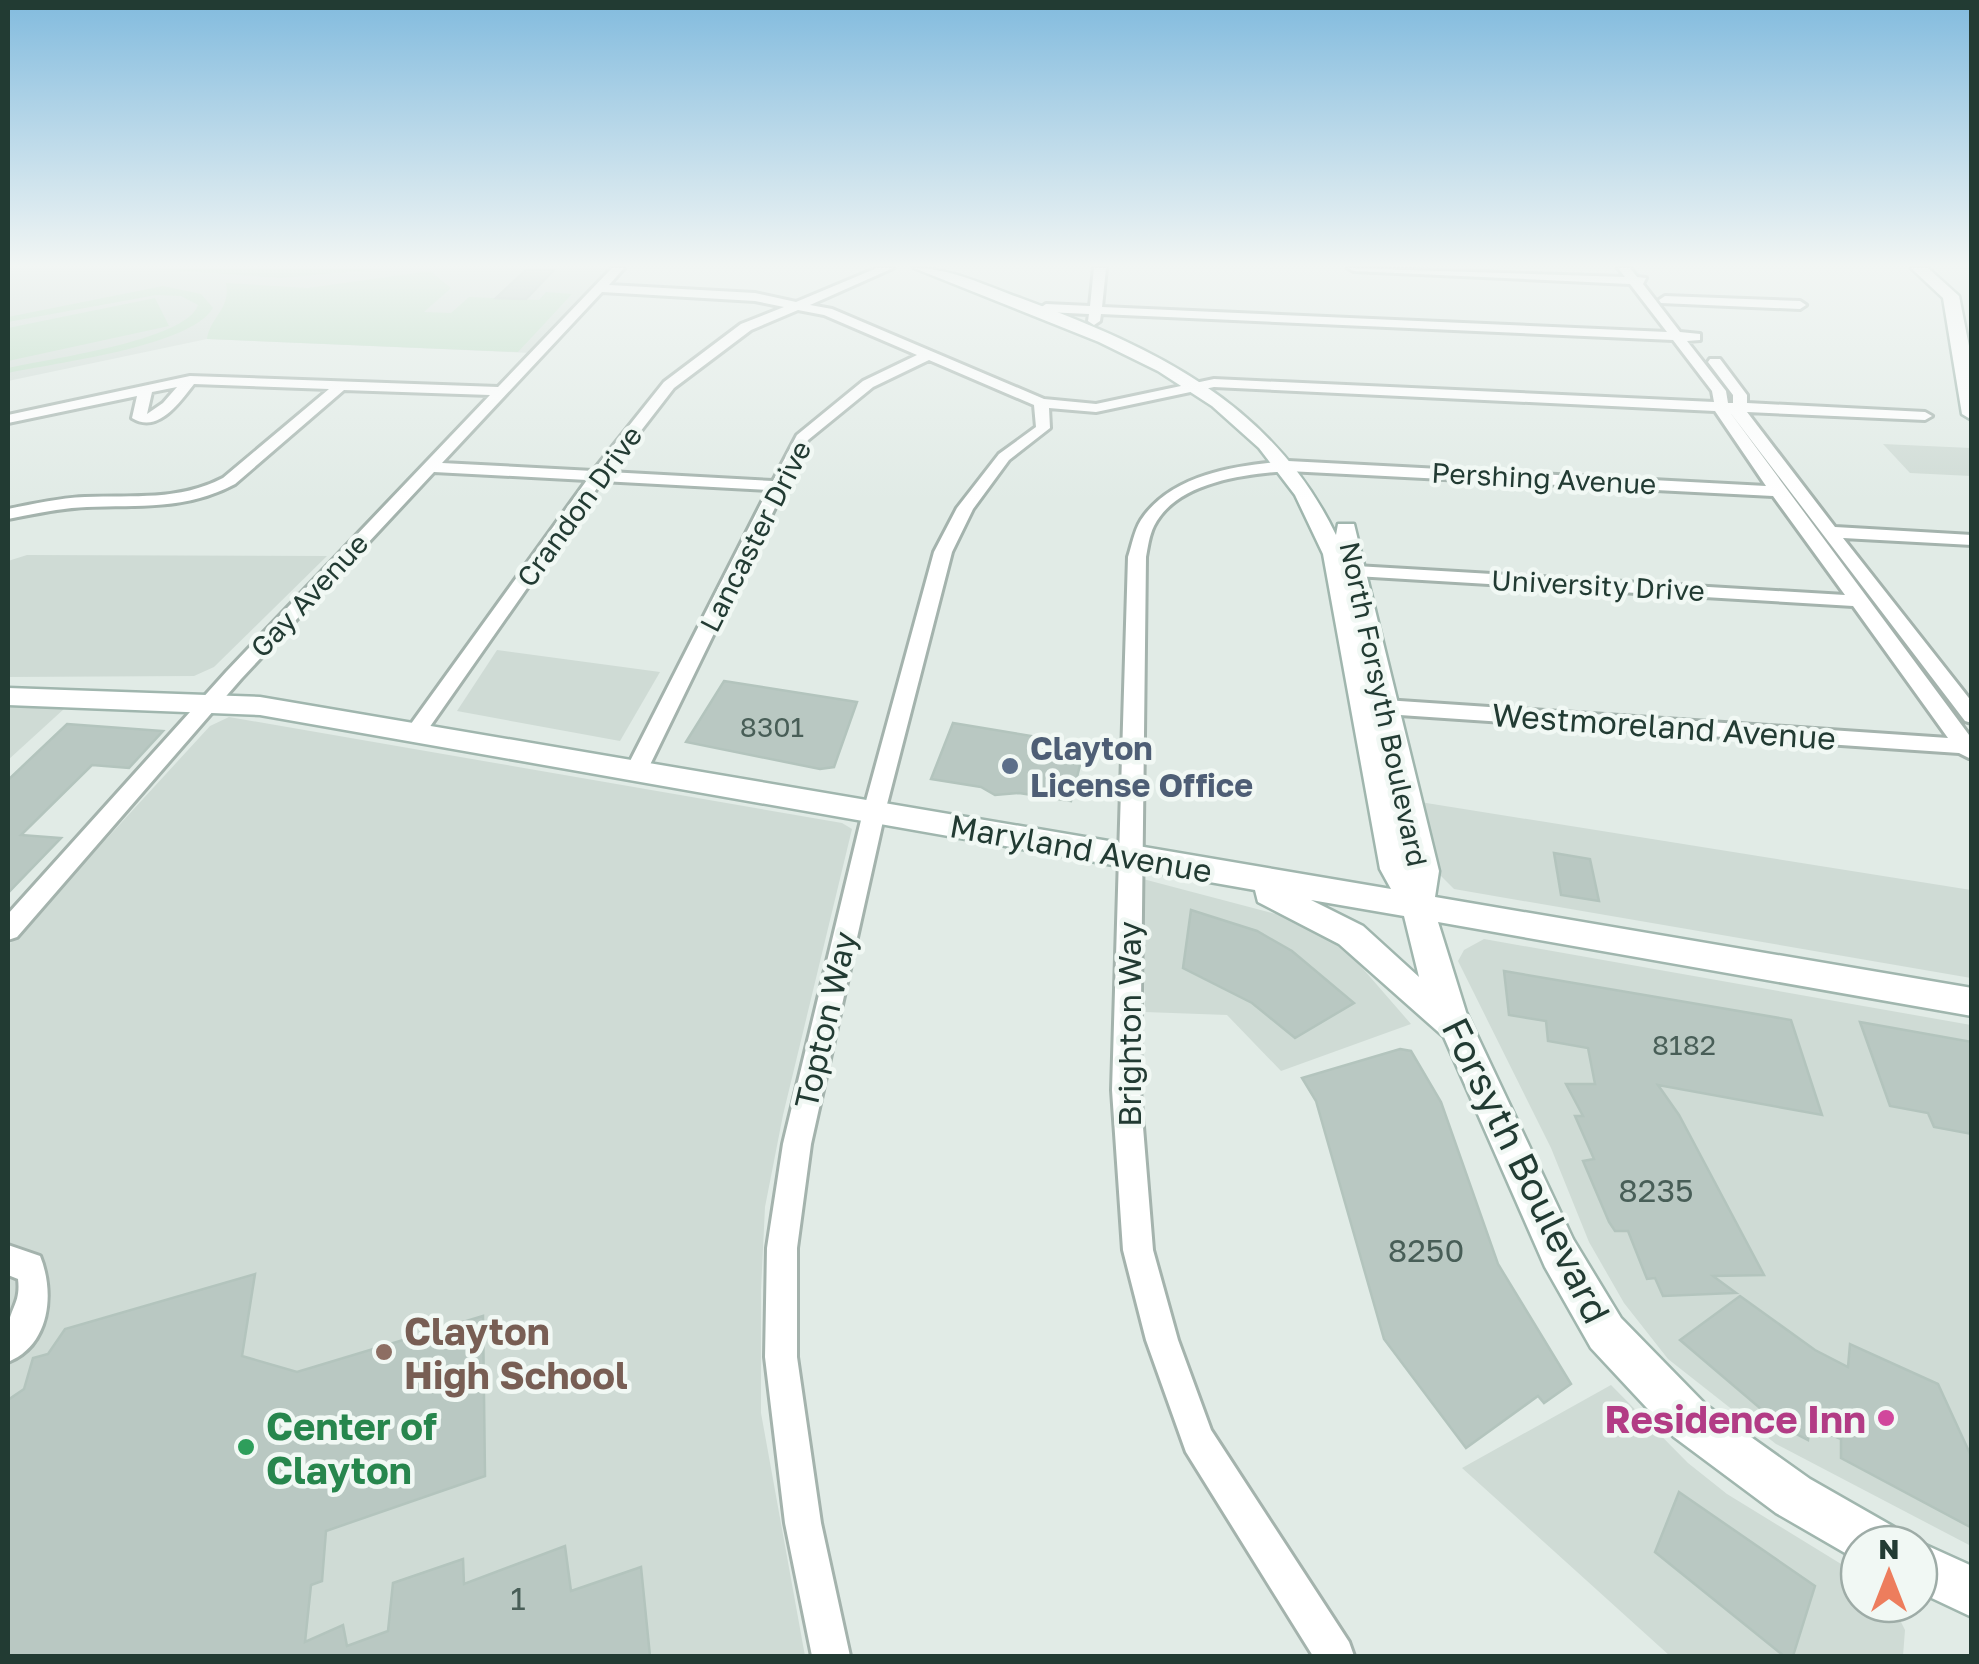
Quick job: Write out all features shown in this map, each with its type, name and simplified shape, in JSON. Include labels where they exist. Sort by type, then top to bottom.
[{"type":"street","name":"Gay Avenue","points":[[8,930],[201,700],[545,346]]},
{"type":"street","name":"Crandon Drive","points":[[415,732],[597,476],[670,384],[721,346]]},
{"type":"street","points":[[911,346],[1042,416],[1206,385],[1925,416]]},
{"type":"street","name":"North Forsyth Boulevard","points":[[1134,346],[1206,385],[1299,466],[1325,530],[1348,570],[1388,708],[1423,871],[1418,906]]},
{"type":"street","points":[[1684,346],[1972,716]]},
{"type":"street","points":[[1702,346],[1737,390],[1722,416],[1969,750]]},
{"type":"street","points":[[1959,346],[1972,414]]},
{"type":"street","name":"Lancaster Drive","points":[[636,771],[802,438],[824,416],[868,384],[930,354]]},
{"type":"street","points":[[8,419],[190,380],[498,394]]},
{"type":"street","points":[[146,387],[139,418],[145,420],[160,414],[190,380]]},
{"type":"street","points":[[8,514],[83,502],[174,502],[184,508],[204,508],[222,494],[223,485],[334,387]]},
{"type":"street","name":"Topton Way","points":[[831,1656],[802,1523],[781,1357],[782,1248],[796,1144],[874,812],[943,552],[965,508],[1004,456],[1042,416],[1096,408]]},
{"type":"street","name":"Pershing Avenue","points":[[1299,466],[1777,491]]},
{"type":"street","name":"Brighton Way","points":[[1299,466],[1212,480],[1173,497],[1147,522],[1137,557],[1126,1090],[1138,1250],[1162,1340],[1198,1440],[1335,1656]]},
{"type":"street","points":[[429,468],[775,486]]},
{"type":"street","points":[[1830,532],[1972,540]]},
{"type":"street","name":"North Forsyth Boulevard","points":[[1348,570],[1364,706],[1395,869],[1418,906]]},
{"type":"street","name":"University Drive","points":[[1348,570],[1859,600]]},
{"type":"street","name":"Maryland Avenue","points":[[8,697],[201,700],[415,732],[1972,1002]]},
{"type":"street","name":"Westmoreland Avenue","points":[[1364,706],[1969,750]]},
{"type":"street","points":[[1210,871],[1297,904],[1351,936],[1467,1044]]},
{"type":"street","name":"Forsyth Boulevard","points":[[1418,906],[1438,987],[1559,1252],[1606,1332],[1650,1383],[1717,1442],[1793,1496],[1842,1524]]},
{"type":"street","points":[[8,1260],[30,1267],[38,1285],[30,1318],[8,1346]]},
{"type":"street","points":[[1939,1576],[1972,1592]]},
{"type":"shaded area","points":[[8,346],[175,346],[8,381]]},
{"type":"shaded area","points":[[361,346],[538,346],[531,353]]},
{"type":"shaded area","points":[[1883,444],[1971,448],[1971,476],[1910,473]]},
{"type":"shaded area","points":[[27,555],[327,556],[214,667],[194,676],[8,677],[8,561]]},
{"type":"shaded area","points":[[497,650],[660,672],[620,741],[457,711]]},
{"type":"shaded area","points":[[8,706],[26,706],[65,708],[8,760]]},
{"type":"shaded area","name":"Clayton High School","points":[[229,717],[842,823],[852,829],[783,1115],[765,1207],[761,1413],[805,1656],[8,1656],[8,946],[210,726]]},
{"type":"shaded area","points":[[1420,802],[1971,890],[1971,978],[1454,889],[1437,872]]},
{"type":"shaded area","points":[[1143,879],[1299,920],[1351,955],[1411,1024],[1281,1071],[1227,1015],[1145,1012]]},
{"type":"shaded area","points":[[1484,939],[1971,1025],[1971,1546],[1939,1529],[1939,1524],[1929,1524],[1776,1444],[1668,1359],[1624,1303],[1589,1242],[1551,1148],[1458,961],[1464,950]]},
{"type":"shaded area","points":[[1611,1385],[1688,1463],[1727,1494],[1839,1563],[1839,1624],[1902,1624],[1903,1656],[1670,1656],[1462,1468]]},
{"type":"green space","points":[[8,346],[79,346],[8,361]]},
{"type":"green space","points":[[140,346],[8,373],[8,368],[113,347]]},
{"type":"green space","points":[[366,346],[524,346],[518,352]]},
{"type":"building","points":[[724,681],[857,702],[834,767],[820,769],[686,742]]},
{"type":"building","points":[[953,723],[1085,745],[1071,801],[1019,793],[995,795],[981,787],[931,779]]},
{"type":"building","points":[[67,724],[163,731],[129,768],[92,765],[21,835],[61,838],[8,893],[8,780]]},
{"type":"building","points":[[1554,853],[1590,859],[1599,901],[1561,895]]},
{"type":"building","points":[[1191,910],[1257,931],[1292,951],[1354,1003],[1295,1038],[1252,1003],[1183,968]]},
{"type":"building","points":[[1504,971],[1791,1020],[1822,1115],[1658,1085],[1679,1115],[1764,1275],[1713,1276],[1736,1293],[1663,1296],[1655,1278],[1647,1279],[1628,1231],[1615,1231],[1609,1222],[1583,1161],[1594,1159],[1575,1116],[1583,1116],[1566,1084],[1595,1084],[1588,1048],[1548,1041],[1546,1021],[1509,1015]]},
{"type":"building","points":[[1860,1022],[1972,1042],[1972,1134],[1934,1127],[1928,1113],[1890,1106]]},
{"type":"building","points":[[1400,1049],[1411,1051],[1441,1102],[1498,1264],[1571,1384],[1544,1403],[1538,1396],[1466,1448],[1384,1339],[1316,1101],[1302,1078]]},
{"type":"building","name":"Center of Clayton","points":[[255,1274],[242,1356],[297,1372],[483,1316],[485,1476],[326,1531],[322,1581],[311,1585],[305,1642],[343,1625],[347,1646],[388,1631],[393,1583],[463,1559],[464,1584],[565,1546],[571,1591],[641,1567],[650,1656],[8,1656],[8,1400],[24,1389],[33,1358],[48,1354],[65,1329]]},
{"type":"building","points":[[1740,1296],[1815,1350],[1848,1367],[1850,1344],[1938,1384],[1972,1458],[1972,1528],[1841,1458],[1841,1439],[1810,1426],[1808,1440],[1781,1426],[1680,1340]]},
{"type":"building","points":[[1679,1492],[1815,1586],[1793,1656],[1784,1656],[1655,1552]]},
{"type":"place","name":"Clayton License Office","points":[[1010,766]]},
{"type":"place","name":"Clayton High School","points":[[384,1352]]},
{"type":"place","name":"Residence Inn","points":[[1886,1418]]},
{"type":"place","name":"Center of Clayton","points":[[246,1447]]}]
